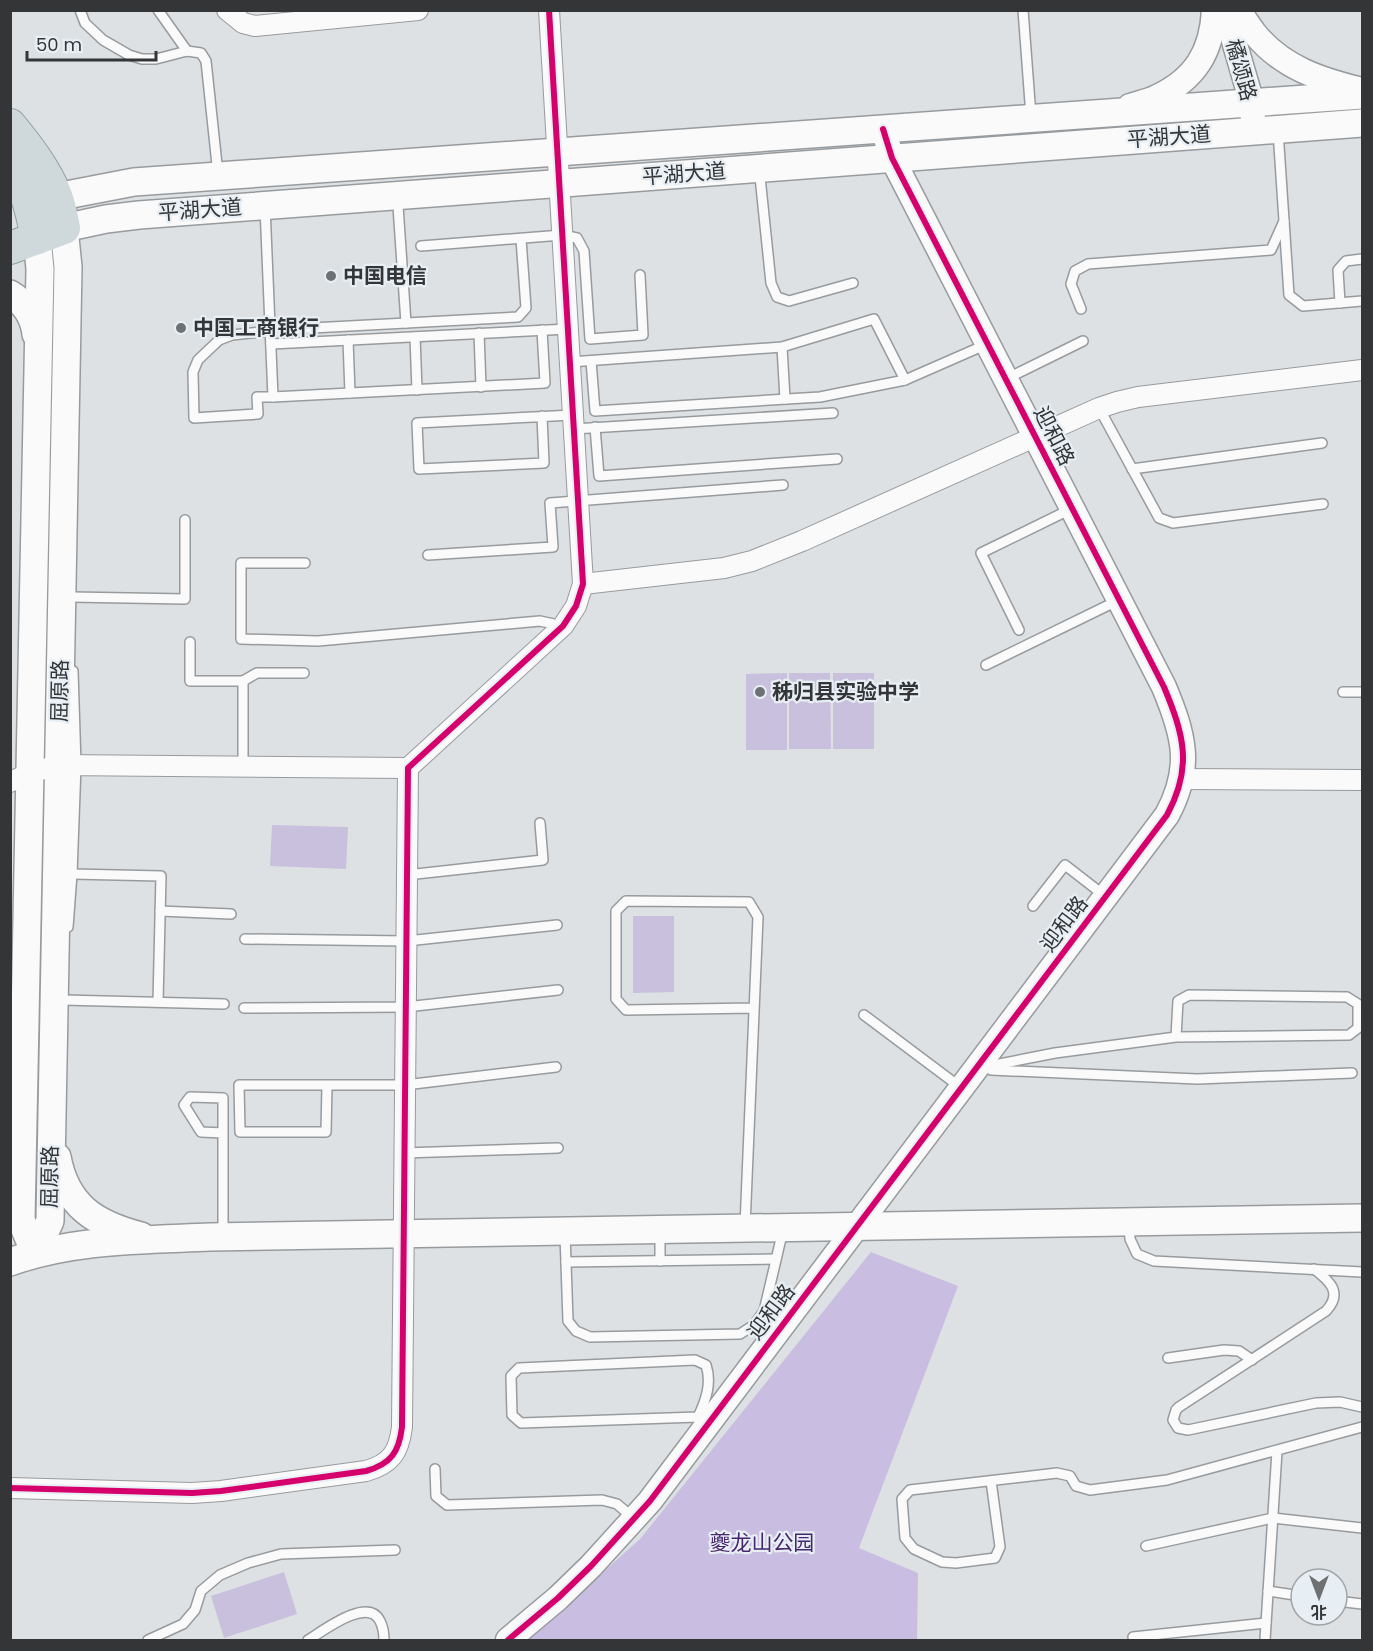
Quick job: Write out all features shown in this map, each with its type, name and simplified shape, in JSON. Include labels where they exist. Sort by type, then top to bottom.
[{"type":"highway","name":"屈原路","points":[[10,123],[21,159],[22,184],[33,205],[37,238]]},
{"type":"main road","name":"平湖大道","points":[[33,205],[134,182],[1362,95]]},
{"type":"main road","name":"平湖大道","points":[[37,238],[106,219],[139,214],[269,214],[560,188],[1270,133],[1362,123]]},
{"type":"main road","name":"屈原路","points":[[23,1257],[50,1221],[52,1113],[68,765],[68,267],[37,238]]},
{"type":"main road","name":"屈原路","points":[[23,1257],[20,777],[38,345],[40,269],[37,238]]},
{"type":"main road","points":[[10,294],[18,298],[29,312],[38,345]]},
{"type":"main road","points":[[52,1113],[57,1155],[63,1179],[78,1206],[97,1220],[118,1230],[165,1239]]},
{"type":"main road","points":[[10,1189],[23,1134]]},
{"type":"main road","points":[[23,1257],[77,1246],[224,1237],[1362,1218]]},
{"type":"street","points":[[227,10],[243,23],[255,27],[418,10]]},
{"type":"street","points":[[20,777],[68,765],[408,768],[563,626],[576,606],[583,584],[549,10]]},
{"type":"street","points":[[1093,114],[1156,98],[1180,83],[1200,63],[1211,39],[1214,10]]},
{"type":"street","name":"橘颂路","points":[[1225,10],[1252,103],[1270,133]]},
{"type":"street","points":[[1238,10],[1256,35],[1277,55],[1295,67],[1331,83],[1362,90]]},
{"type":"street","name":"迎和路","points":[[508,1641],[558,1598],[634,1519],[703,1420],[857,1227],[1167,815],[1177,798],[1182,779],[1184,758],[1182,737],[1176,714],[1164,687],[894,162],[883,129]]},
{"type":"street","points":[[583,584],[696,572],[752,561],[813,537],[1099,408],[1117,402],[1138,397],[1362,370]]},
{"type":"street","points":[[10,1488],[192,1493],[221,1491],[357,1473],[383,1465],[390,1460],[399,1445],[402,1427],[408,768]]},
{"type":"street","points":[[1182,779],[1362,780]]},
{"type":"lane","points":[[80,10],[85,23],[103,40],[129,55],[142,59],[187,51],[201,53],[206,61],[218,176]]},
{"type":"lane","points":[[158,10],[187,51]]},
{"type":"lane","points":[[1023,10],[1031,118]]},
{"type":"lane","points":[[1362,133],[1270,133],[1284,221],[1288,295],[1303,306],[1362,301]]},
{"type":"lane","points":[[502,198],[560,188],[760,177],[894,162]]},
{"type":"lane","points":[[760,177],[771,283],[777,297],[789,301],[852,283]]},
{"type":"lane","points":[[387,207],[410,205]]},
{"type":"lane","points":[[398,206],[406,323]]},
{"type":"lane","points":[[269,214],[273,397]]},
{"type":"lane","points":[[1081,309],[1071,284],[1075,271],[1088,264],[1270,250],[1284,221]]},
{"type":"lane","points":[[421,246],[562,235],[577,238],[584,250],[590,339],[643,335],[640,275]]},
{"type":"lane","points":[[294,328],[518,317],[526,308],[521,238]]},
{"type":"lane","points":[[1340,303],[1338,270],[1346,261],[1362,259]]},
{"type":"lane","points":[[570,362],[782,347],[874,319],[905,380]]},
{"type":"lane","points":[[67,322],[76,331],[71,608]]},
{"type":"lane","points":[[271,344],[568,329]]},
{"type":"lane","points":[[270,331],[232,335],[219,340],[198,360],[193,372],[194,418],[258,414],[257,397],[545,383],[542,330]]},
{"type":"lane","points":[[479,333],[481,387]]},
{"type":"lane","points":[[415,337],[417,390]]},
{"type":"lane","points":[[348,340],[350,393]]},
{"type":"lane","points":[[1006,379],[1083,341]]},
{"type":"lane","points":[[591,361],[595,411],[820,397],[905,380],[988,344]]},
{"type":"lane","points":[[782,347],[785,399]]},
{"type":"lane","points":[[1099,408],[1159,518],[1173,523],[1323,504]]},
{"type":"lane","points":[[542,416],[544,463],[419,469],[417,423],[542,416],[595,427],[833,412]]},
{"type":"lane","points":[[595,427],[598,476],[837,459]]},
{"type":"lane","points":[[1132,469],[1322,443]]},
{"type":"lane","points":[[428,555],[553,547],[550,503],[783,485]]},
{"type":"lane","points":[[1019,630],[981,553],[1072,508]]},
{"type":"lane","points":[[71,597],[185,599],[185,520]]},
{"type":"lane","points":[[305,563],[241,563],[241,639],[318,641],[540,621],[563,626]]},
{"type":"lane","points":[[986,665],[1120,600]]},
{"type":"lane","points":[[190,642],[190,681],[243,681],[258,673],[304,674]]},
{"type":"lane","points":[[68,931],[72,874],[68,765],[73,664]]},
{"type":"lane","points":[[243,681],[243,767]]},
{"type":"lane","points":[[1343,692],[1362,692]]},
{"type":"lane","points":[[407,875],[543,860],[540,823]]},
{"type":"lane","points":[[1033,906],[1065,865],[1106,896]]},
{"type":"lane","points":[[72,874],[161,876],[158,1002]]},
{"type":"lane","points":[[745,1228],[758,917],[749,902],[626,902],[616,911],[616,999],[626,1010],[754,1008]]},
{"type":"lane","points":[[160,911],[231,914]]},
{"type":"lane","points":[[245,939],[407,941],[557,925]]},
{"type":"lane","points":[[52,1113],[58,1099],[64,988]]},
{"type":"lane","points":[[244,1008],[406,1007],[558,990]]},
{"type":"lane","points":[[976,1069],[1055,1053],[1176,1037],[1349,1035],[1358,1028],[1358,1004],[1347,997],[1189,995],[1178,1001],[1176,1037]]},
{"type":"lane","points":[[63,1000],[224,1004]]},
{"type":"lane","points":[[864,1015],[961,1088]]},
{"type":"lane","points":[[327,1085],[326,1132],[240,1132],[239,1085],[327,1085],[405,1086],[556,1067]]},
{"type":"lane","points":[[976,1069],[1197,1079],[1352,1073]]},
{"type":"lane","points":[[224,1133],[201,1132],[184,1106],[190,1098],[224,1098],[224,1133],[224,1237]]},
{"type":"lane","points":[[404,1153],[558,1148]]},
{"type":"lane","points":[[1128,1222],[1130,1239],[1137,1254],[1154,1261],[1362,1272]]},
{"type":"lane","points":[[565,1232],[568,1321],[576,1331],[590,1337],[740,1334],[754,1325],[765,1311],[783,1228]]},
{"type":"lane","points":[[660,1230],[660,1261]]},
{"type":"lane","points":[[566,1262],[776,1259]]},
{"type":"lane","points":[[1314,1269],[1332,1287],[1334,1293],[1330,1307],[1179,1407],[1173,1419],[1178,1428],[1193,1430],[1316,1403],[1340,1402],[1362,1407]]},
{"type":"lane","points":[[1168,1358],[1224,1350],[1239,1351],[1252,1360]]},
{"type":"lane","points":[[695,1360],[706,1365],[710,1376],[703,1420],[521,1423],[512,1415],[511,1376],[519,1368],[695,1360]]},
{"type":"lane","points":[[991,1481],[1000,1547],[995,1558],[956,1563],[942,1562],[914,1549],[905,1538],[902,1499],[910,1490],[1058,1473],[1070,1476],[1076,1486],[1090,1490],[1180,1477],[1362,1427]]},
{"type":"lane","points":[[1265,1641],[1277,1451]]},
{"type":"lane","points":[[435,1469],[436,1496],[447,1505],[602,1500],[617,1504],[634,1519]]},
{"type":"lane","points":[[1146,1546],[1273,1518],[1362,1528]]},
{"type":"lane","points":[[148,1641],[183,1624],[195,1610],[201,1591],[220,1575],[248,1563],[281,1554],[395,1550]]},
{"type":"lane","points":[[1268,1591],[1289,1594]]},
{"type":"lane","points":[[308,1641],[352,1615],[362,1612],[373,1613],[380,1620],[384,1641]]},
{"type":"lane","points":[[1133,1637],[1266,1623]]},
{"type":"shaded area","points":[[787,673],[787,750],[746,750],[746,674]]},
{"type":"shaded area","points":[[789,673],[830,673],[831,749],[789,749]]},
{"type":"shaded area","points":[[833,673],[874,673],[874,749],[833,749]]},
{"type":"shaded area","points":[[272,825],[348,827],[346,869],[270,866]]},
{"type":"shaded area","points":[[633,916],[674,916],[674,992],[633,993]]},
{"type":"shaded area","points":[[284,1572],[297,1614],[224,1638],[211,1596]]},
{"type":"green space","name":"夔龙山公园","points":[[871,1252],[958,1286],[859,1548],[918,1573],[917,1640],[527,1640],[640,1539]]},
{"type":"cycle path","points":[[10,1488],[192,1493],[221,1491],[366,1471],[388,1461],[399,1443],[402,1427],[408,768],[563,626],[576,606],[583,584],[549,10]]},
{"type":"cycle path","points":[[508,1640],[558,1598],[591,1566],[650,1501],[1167,815],[1180,782],[1183,766],[1181,736],[1164,687],[892,158],[883,129]]},
{"type":"place","name":"中国电信","points":[[331,276]]},
{"type":"place","name":"中国工商银行","points":[[181,328]]},
{"type":"place","name":"秭归县实验中学","points":[[760,692]]}]
